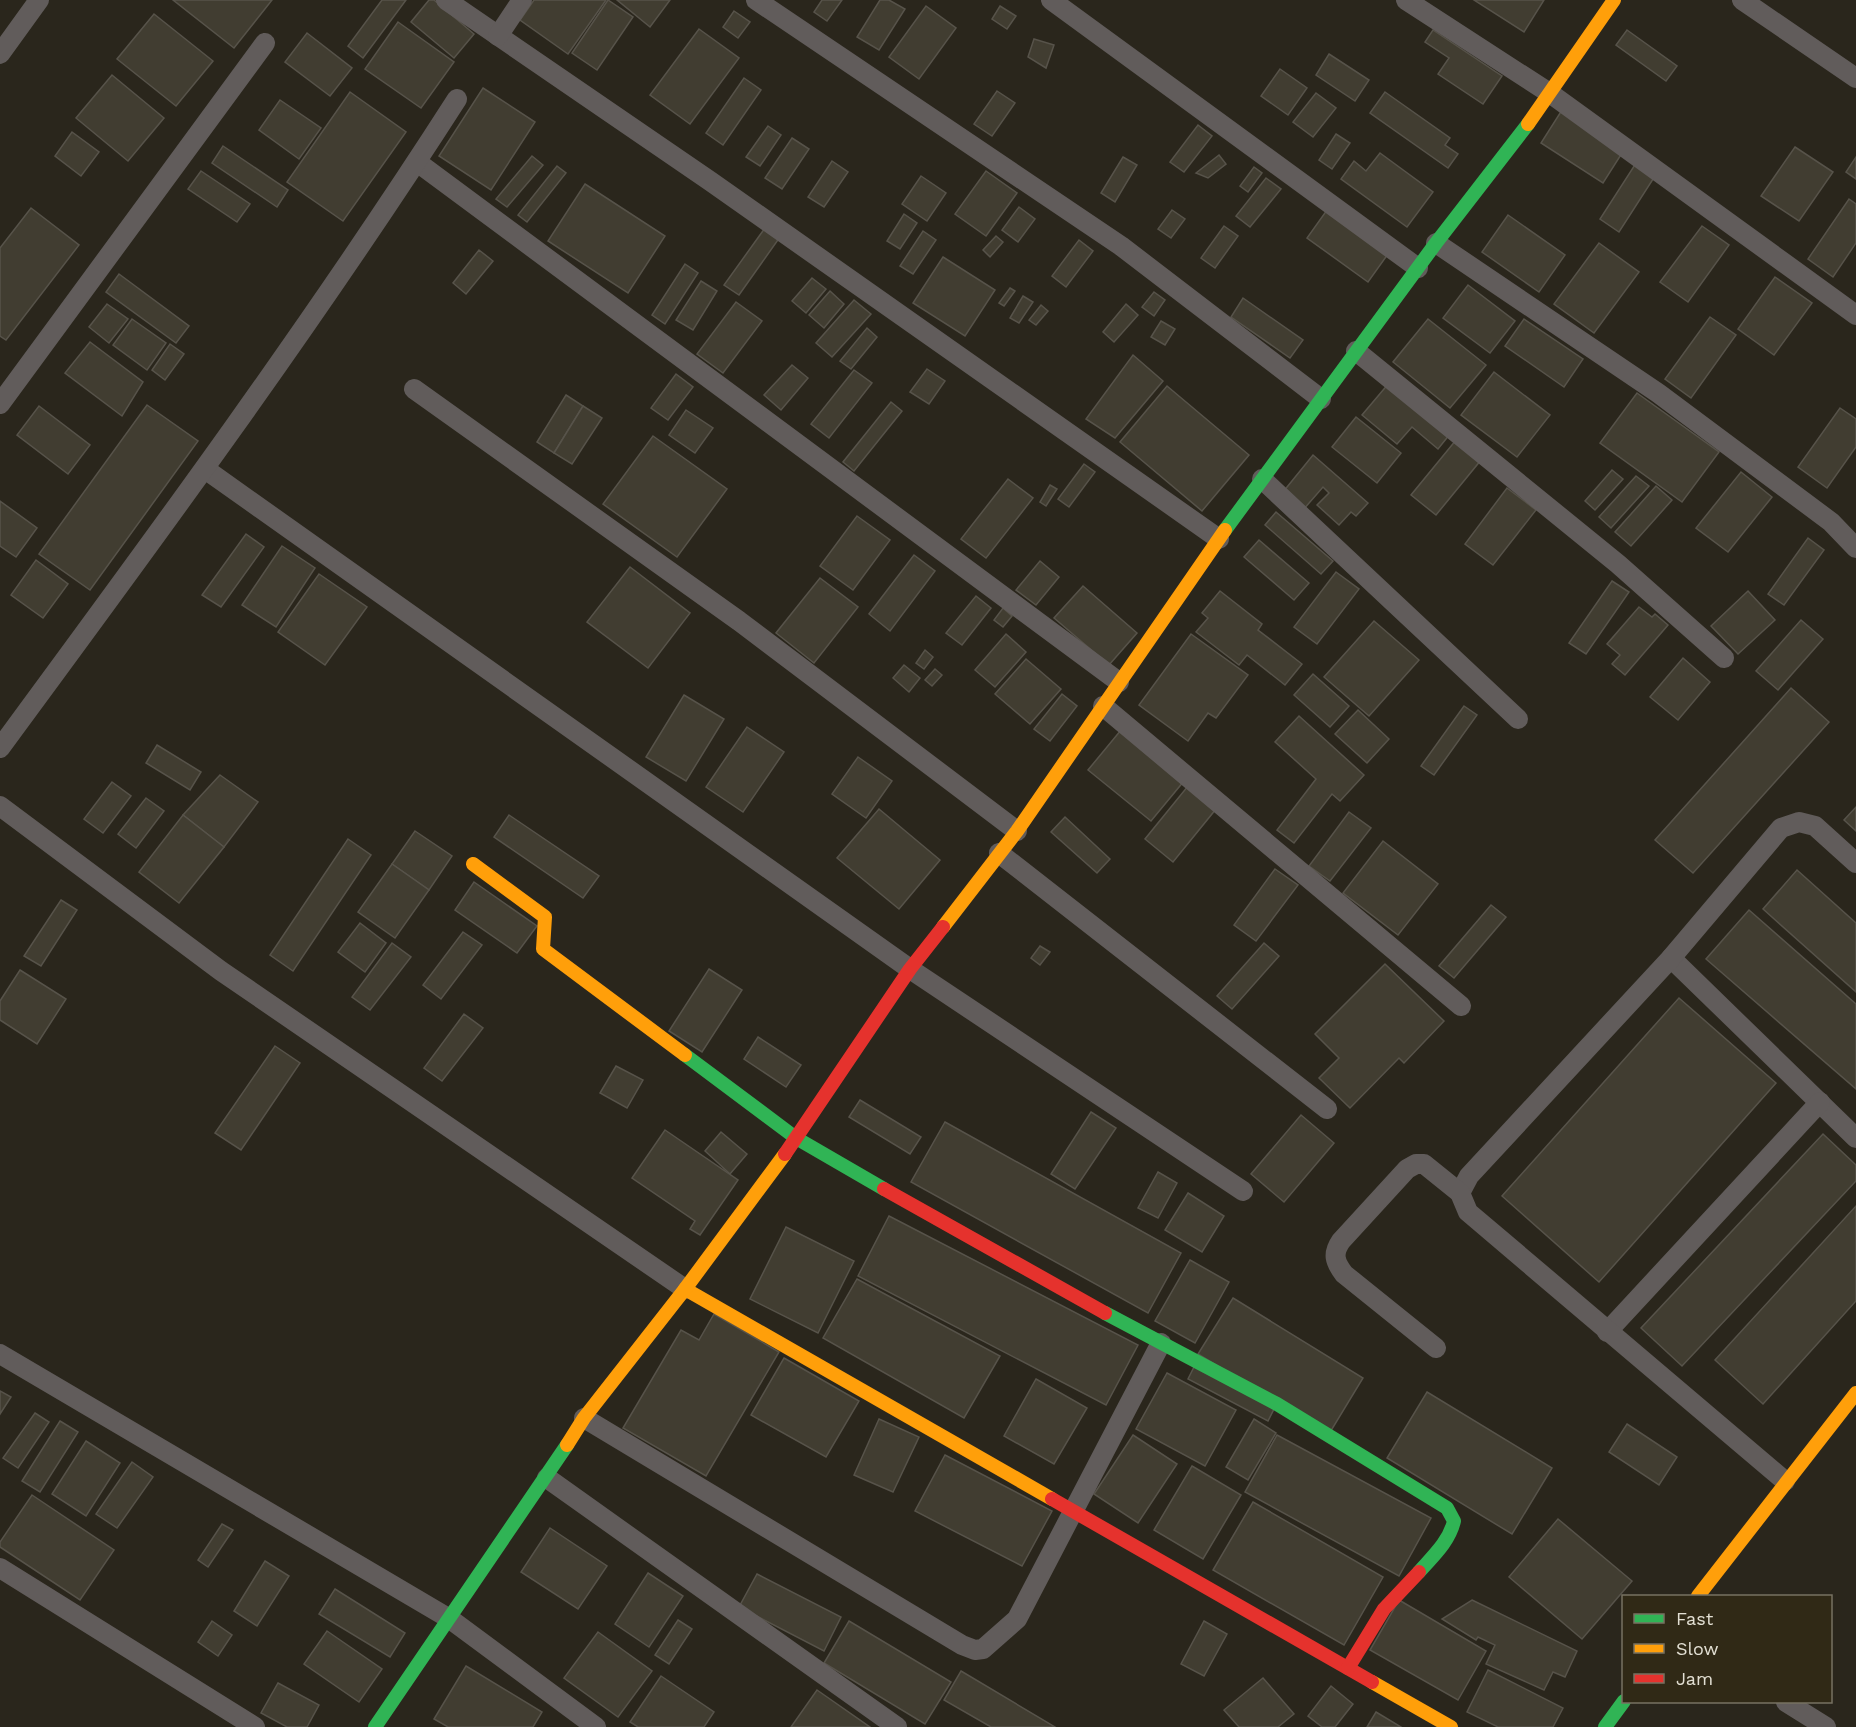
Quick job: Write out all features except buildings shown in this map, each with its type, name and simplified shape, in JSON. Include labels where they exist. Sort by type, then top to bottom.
[{"type":"street","points":[[0,54],[39,0]]},
{"type":"street","points":[[446,0],[720,188],[1218,539]]},
{"type":"street","points":[[498,36],[522,0]]},
{"type":"street","points":[[756,0],[1121,246],[1321,399]]},
{"type":"street","points":[[1051,0],[1418,268]]},
{"type":"street","points":[[1406,0],[1551,94],[1856,315]]},
{"type":"street","points":[[375,1727],[547,1478],[584,1418],[685,1289],[796,1138],[910,969],[1017,831],[1218,539],[1436,243],[1551,94],[1614,0]]},
{"type":"street","points":[[1742,0],[1856,78]]},
{"type":"street","points":[[0,404],[265,44]]},
{"type":"street","points":[[0,748],[205,469],[314,315],[457,99]]},
{"type":"street","points":[[417,162],[1119,682]]},
{"type":"street","points":[[1436,243],[1667,400],[1831,522],[1856,548]]},
{"type":"street","points":[[1356,351],[1618,564],[1724,658]]},
{"type":"street","points":[[414,389],[739,621],[1017,831]]},
{"type":"street","points":[[205,469],[910,969],[1243,1191]]},
{"type":"street","points":[[1262,479],[1518,719]]},
{"type":"street","points":[[1102,706],[1461,1006]]},
{"type":"street","points":[[0,806],[221,971],[685,1289],[1450,1727]]},
{"type":"street","points":[[1460,1193],[1469,1176],[1671,958],[1781,828],[1798,822],[1815,826],[1856,862]]},
{"type":"street","points":[[999,854],[1326,1109]]},
{"type":"street","points":[[473,864],[545,917],[543,949],[796,1138],[1023,1269],[1277,1404],[1447,1508],[1454,1521],[1448,1537],[1384,1609],[1348,1668]]},
{"type":"street","points":[[1671,958],[1856,1138]]},
{"type":"street","points":[[1607,1332],[1820,1102]]},
{"type":"street","points":[[1436,1348],[1344,1274],[1336,1264],[1335,1250],[1407,1169],[1416,1164],[1424,1164],[1460,1193],[1468,1212],[1785,1481]]},
{"type":"street","points":[[584,1418],[962,1645],[975,1650],[983,1649],[995,1641],[1017,1619],[1161,1343]]},
{"type":"street","points":[[0,1354],[450,1619],[596,1727]]},
{"type":"street","points":[[1699,1595],[1785,1481],[1856,1393]]},
{"type":"street","points":[[547,1478],[897,1727]]},
{"type":"street","points":[[0,1568],[255,1727]]},
{"type":"street","points":[[1605,1727],[1622,1702]]},
{"type":"street","points":[[1789,1703],[1826,1727]]},
{"type":"traffic: fast","points":[[1225,530],[1436,243],[1528,124]]},
{"type":"traffic: fast","points":[[685,1055],[796,1138],[884,1189]]},
{"type":"traffic: fast","points":[[1105,1313],[1277,1404],[1447,1508],[1454,1521],[1452,1529],[1440,1548],[1419,1572]]},
{"type":"traffic: fast","points":[[375,1727],[567,1445]]},
{"type":"traffic: fast","points":[[1605,1727],[1623,1703]]},
{"type":"traffic: slow","points":[[1528,124],[1614,0]]},
{"type":"traffic: slow","points":[[943,927],[1017,831],[1225,530]]},
{"type":"traffic: slow","points":[[473,864],[545,917],[543,949],[685,1055]]},
{"type":"traffic: slow","points":[[567,1445],[584,1418],[685,1289],[785,1154]]},
{"type":"traffic: slow","points":[[685,1289],[1052,1499]]},
{"type":"traffic: slow","points":[[1699,1595],[1856,1393]]},
{"type":"traffic: slow","points":[[1372,1682],[1451,1727]]},
{"type":"traffic: jam","points":[[785,1154],[910,969],[943,927]]},
{"type":"traffic: jam","points":[[884,1189],[1105,1313]]},
{"type":"traffic: jam","points":[[1052,1499],[1372,1682]]},
{"type":"traffic: jam","points":[[1348,1668],[1384,1609],[1419,1572]]}]
